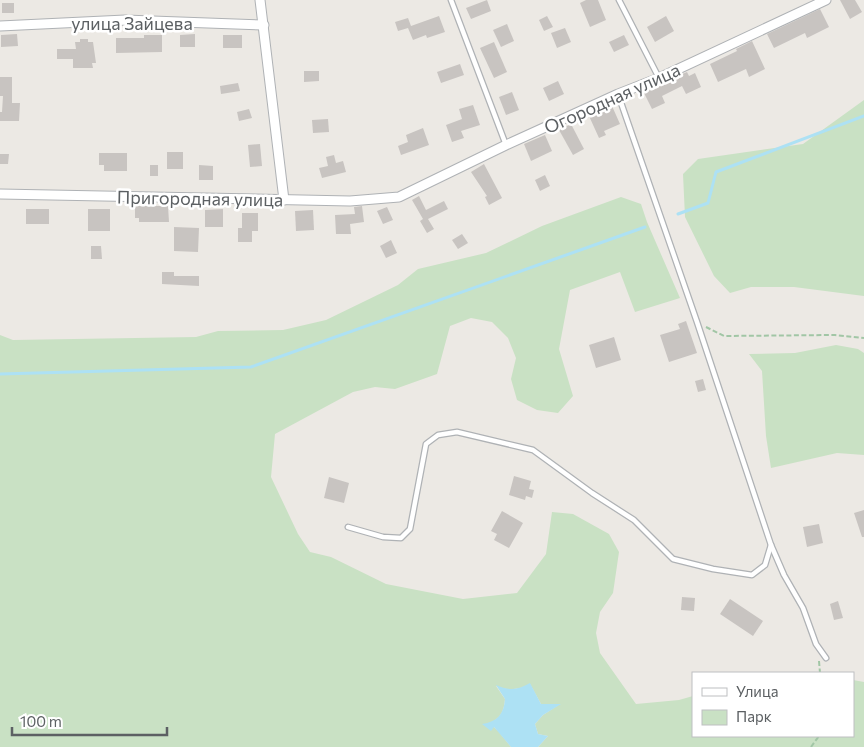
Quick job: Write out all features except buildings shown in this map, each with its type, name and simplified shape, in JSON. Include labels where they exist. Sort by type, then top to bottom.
[{"type":"street","points":[[260,0],[284,200]]},
{"type":"street","name":"Огородная улица","points":[[399,197],[506,145],[618,94],[659,78],[826,0]]},
{"type":"street","name":"улица Зайцева","points":[[0,26],[125,20],[264,24]]},
{"type":"street","name":"Пригородная улица","points":[[0,194],[350,202],[399,197]]},
{"type":"lane","points":[[450,0],[506,145]]},
{"type":"lane","points":[[619,0],[659,78]]},
{"type":"lane","points":[[618,94],[697,322],[771,545],[784,575],[803,608],[816,644],[826,658]]},
{"type":"lane","points":[[348,527],[383,537],[401,538],[410,530],[426,444],[438,435],[457,432],[533,450],[592,493],[634,520],[673,559],[713,569],[752,575],[765,565],[771,545]]},
{"type":"path","points":[[697,322],[724,336],[834,335],[864,338]]},
{"type":"green space","points":[[864,100],[864,296],[794,287],[751,287],[730,293],[714,276],[685,217],[683,174],[698,159],[803,144]]},
{"type":"green space","points":[[621,197],[641,204],[680,298],[635,312],[620,272],[570,290],[559,349],[573,396],[558,413],[537,410],[517,400],[511,379],[516,358],[508,338],[492,322],[471,318],[450,326],[437,374],[395,389],[375,387],[353,392],[275,434],[271,477],[298,534],[310,552],[331,557],[386,584],[463,599],[517,593],[546,554],[552,512],[573,514],[609,534],[619,552],[613,593],[600,612],[596,633],[600,653],[636,704],[679,700],[692,696],[692,737],[854,737],[854,680],[864,682],[864,747],[538,747],[548,736],[538,734],[535,724],[543,715],[560,704],[541,704],[530,684],[513,689],[496,686],[505,699],[505,703],[503,711],[490,723],[511,747],[0,747],[0,335],[13,340],[196,337],[218,331],[283,330],[326,320],[398,285],[418,269],[486,253],[542,226]]},
{"type":"green space","points":[[836,345],[858,349],[864,353],[864,455],[837,453],[771,468],[766,436],[762,371],[749,354],[795,353]]},
{"type":"water","points":[[530,683],[541,704],[561,704],[543,715],[535,724],[538,734],[548,736],[538,747],[511,747],[494,727],[491,731],[482,724],[496,719],[503,709],[505,699],[496,685],[513,689]]},
{"type":"waterway","points":[[678,214],[708,203],[716,172],[864,116]]},
{"type":"waterway","points":[[0,374],[251,367],[645,227]]}]
